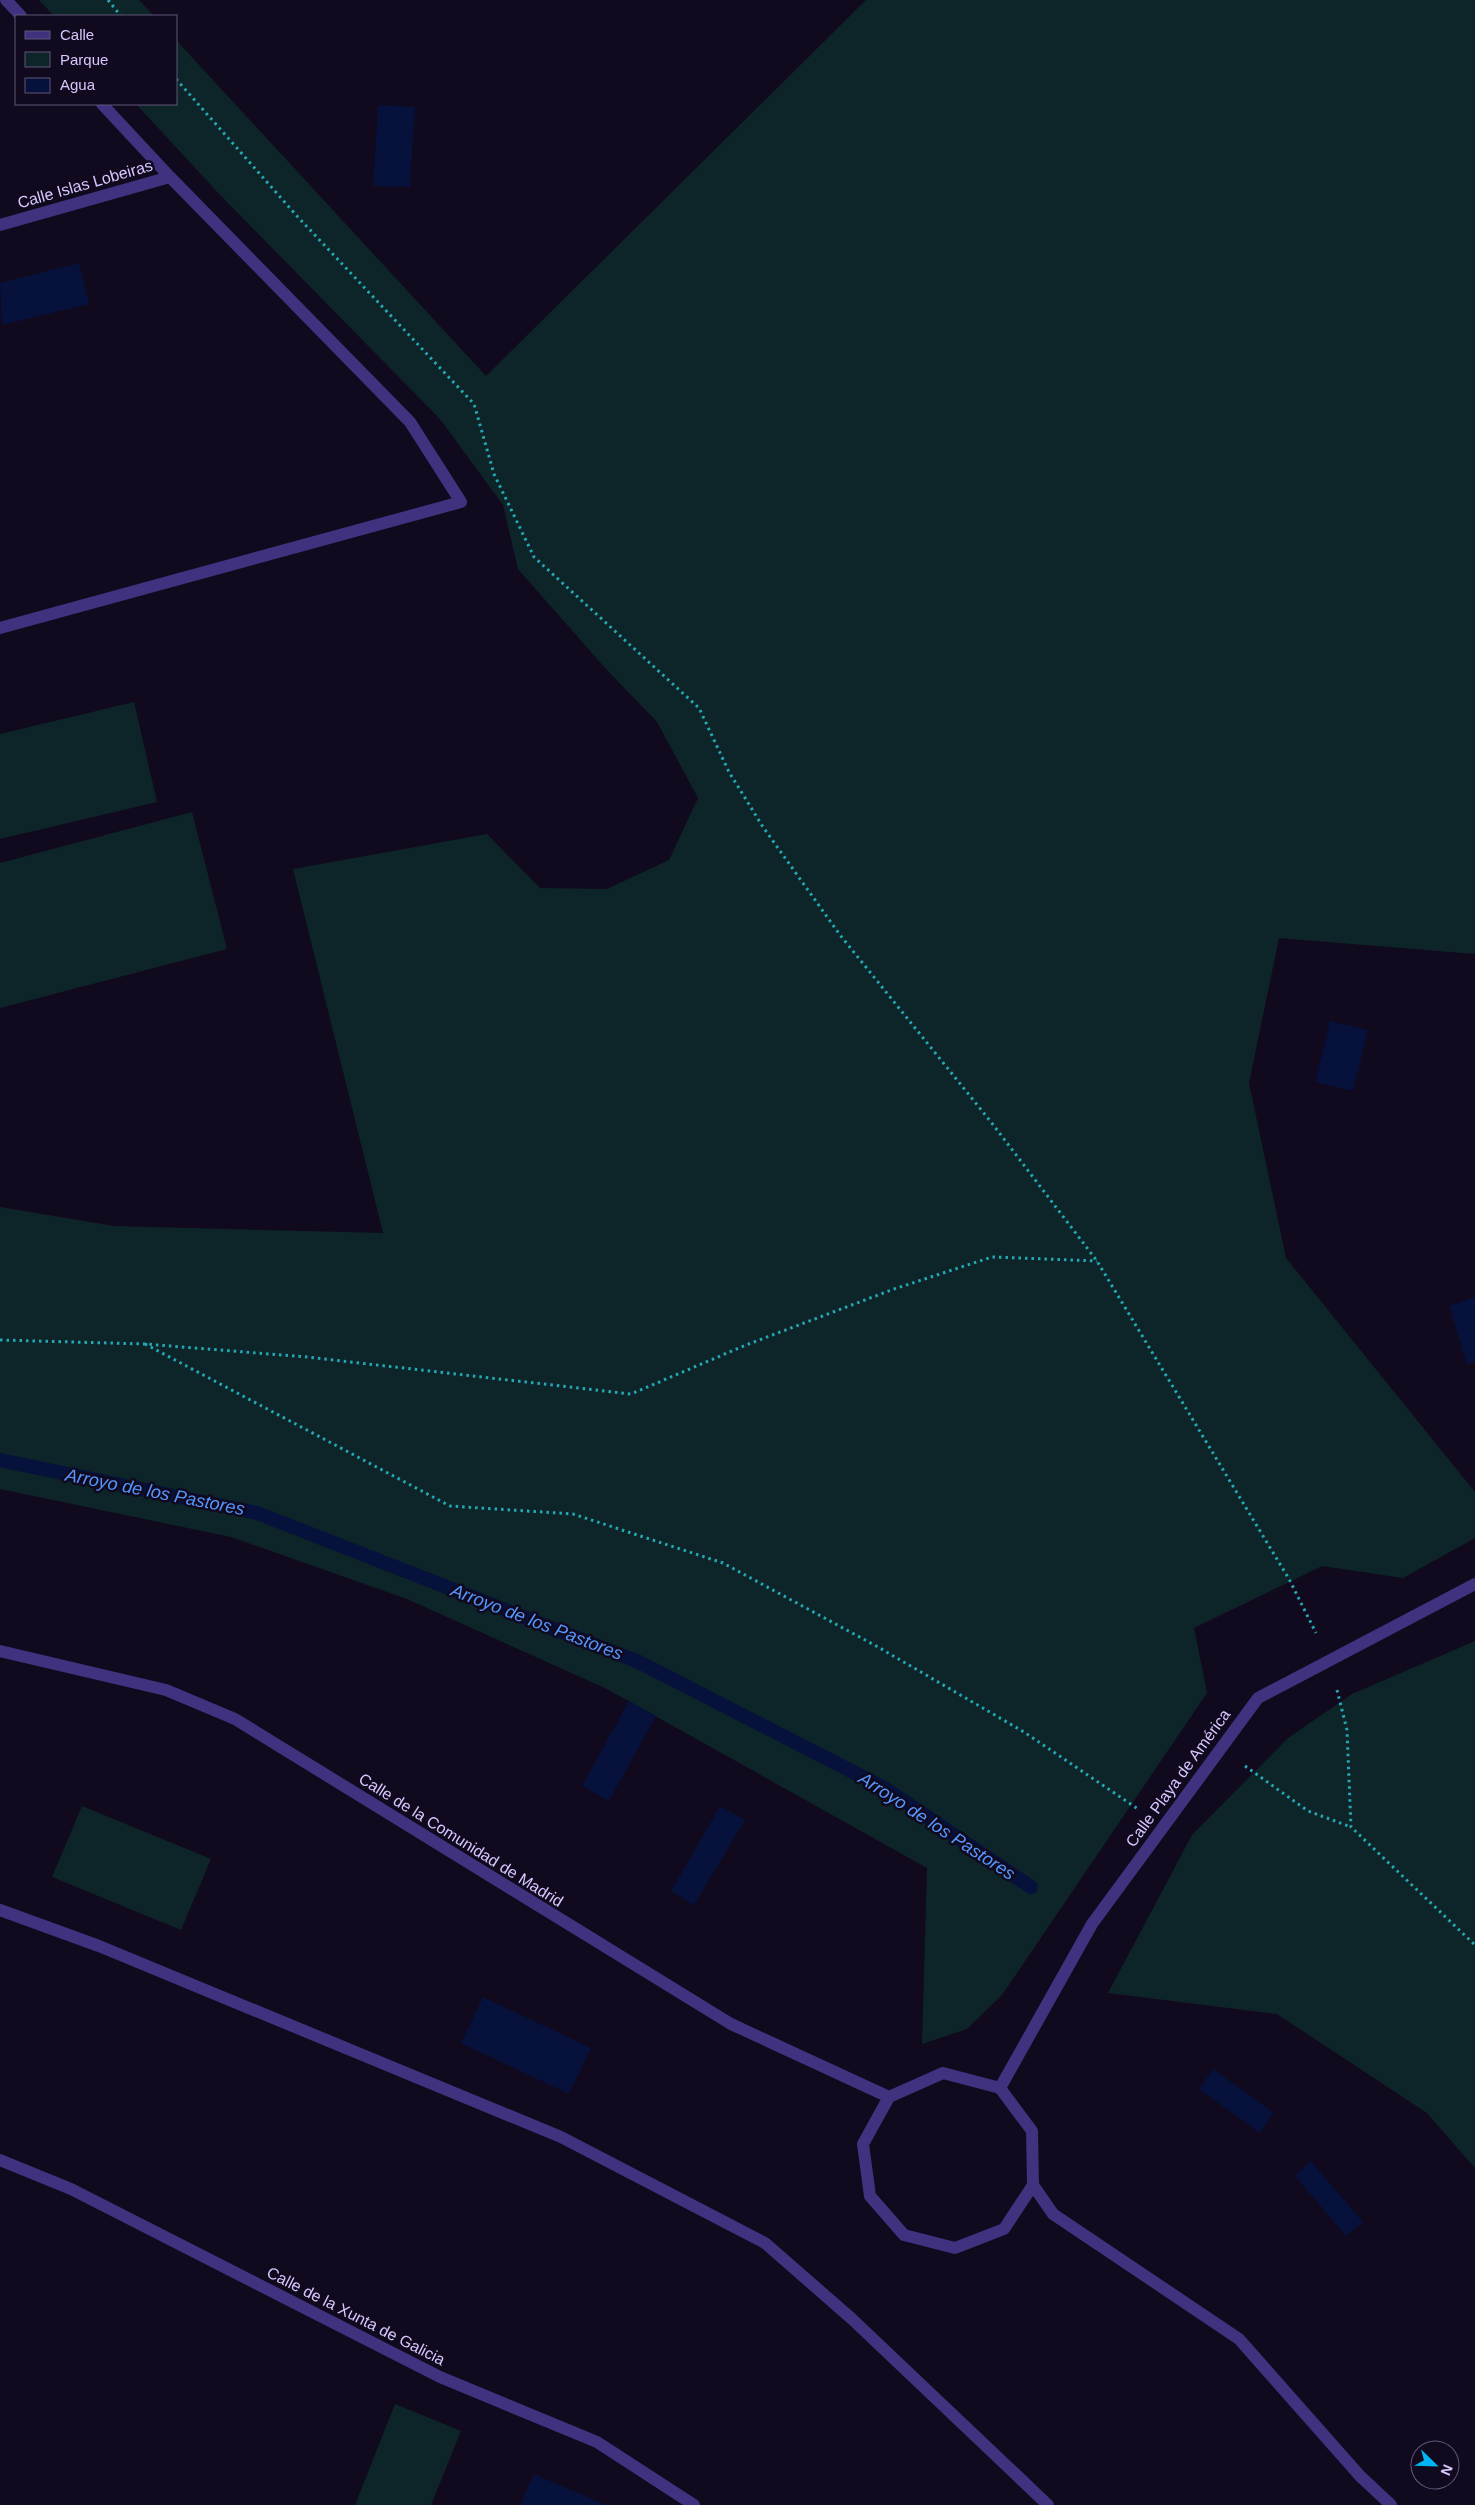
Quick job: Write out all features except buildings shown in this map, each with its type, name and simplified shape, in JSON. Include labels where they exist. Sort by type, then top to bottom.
[{"type":"street","points":[[6,0],[20,15]]},
{"type":"street","name":"Calle Islas Lobeiras","points":[[0,225],[170,176],[103,105]]},
{"type":"street","points":[[0,628],[461,502],[410,422],[170,176]]},
{"type":"street","name":"Calle Playa de América","points":[[1000,2088],[1092,1924],[1258,1698],[1330,1662],[1475,1584]]},
{"type":"street","name":"Calle de la Comunidad de Madrid","points":[[0,1651],[166,1690],[234,1719],[731,2024],[889,2097]]},
{"type":"street","points":[[0,1910],[99,1946],[560,2137],[765,2243],[852,2319],[1048,2505]]},
{"type":"street","points":[[1033,2185],[1004,2229],[955,2248],[904,2235],[870,2196],[864,2144],[889,2097],[942,2073],[1000,2088],[1032,2131],[1033,2185],[1053,2214],[1239,2339],[1360,2476],[1391,2505]]},
{"type":"street","name":"Calle de la Xunta de Galicia","points":[[0,2160],[71,2188],[440,2377],[597,2442],[694,2505]]},
{"type":"path","points":[[108,0],[120,15]]},
{"type":"path","points":[[178,81],[296,215],[474,404],[494,474],[534,557],[699,708],[734,780],[763,827],[840,935],[991,1122],[1097,1261],[1289,1579],[1330,1662],[1348,1730],[1351,1827]]},
{"type":"path","points":[[0,1340],[145,1344],[307,1357],[631,1394],[746,1345],[894,1289],[992,1257],[1097,1261]]},
{"type":"path","points":[[145,1344],[450,1506],[573,1514],[723,1563],[878,1647],[1024,1732],[1163,1827]]},
{"type":"path","points":[[1220,1748],[1308,1811],[1351,1827],[1475,1945]]},
{"type":"green space","points":[[39,0],[139,0],[153,15],[53,15]]},
{"type":"green space","points":[[866,0],[1475,0],[1475,954],[1279,938],[1249,1083],[1286,1258],[1475,1492],[1475,1538],[1403,1578],[1322,1566],[1194,1628],[1207,1693],[1002,1995],[967,2029],[922,2044],[927,1868],[607,1689],[407,1599],[231,1537],[0,1489],[0,1207],[114,1226],[383,1233],[293,869],[487,834],[540,888],[607,889],[669,860],[698,798],[657,722],[606,669],[518,569],[503,505],[440,419],[222,197],[137,105],[178,105],[178,42],[486,376]]},
{"type":"green space","points":[[134,702],[157,802],[0,839],[0,734]]},
{"type":"green space","points":[[192,812],[227,949],[0,1008],[0,863]]},
{"type":"green space","points":[[1475,1641],[1475,2168],[1427,2113],[1277,2014],[1108,1993],[1192,1835],[1288,1738],[1352,1694]]},
{"type":"green space","points":[[82,1806],[211,1859],[181,1930],[52,1877]]},
{"type":"green space","points":[[395,2404],[461,2431],[431,2505],[355,2505]]},
{"type":"water","points":[[378,105],[415,107],[410,187],[373,186]]},
{"type":"water","points":[[79,263],[89,304],[2,325],[0,283]]},
{"type":"water","points":[[1330,1021],[1368,1030],[1353,1091],[1315,1082]]},
{"type":"water","points":[[1475,1297],[1475,1362],[1467,1364],[1449,1306]]},
{"type":"water","points":[[629,1701],[656,1716],[609,1801],[582,1786]]},
{"type":"water","points":[[720,1806],[745,1820],[694,1905],[671,1891]]},
{"type":"water","points":[[483,1997],[591,2048],[569,2094],[461,2043]]},
{"type":"water","points":[[1213,2069],[1274,2113],[1260,2133],[1199,2089]]},
{"type":"water","points":[[1311,2161],[1363,2222],[1346,2236],[1295,2176]]},
{"type":"water","points":[[534,2474],[606,2505],[520,2505]]},
{"type":"waterway","name":"Arroyo de los Pastores","points":[[0,1460],[257,1513],[639,1662],[886,1789],[1031,1887]]}]
